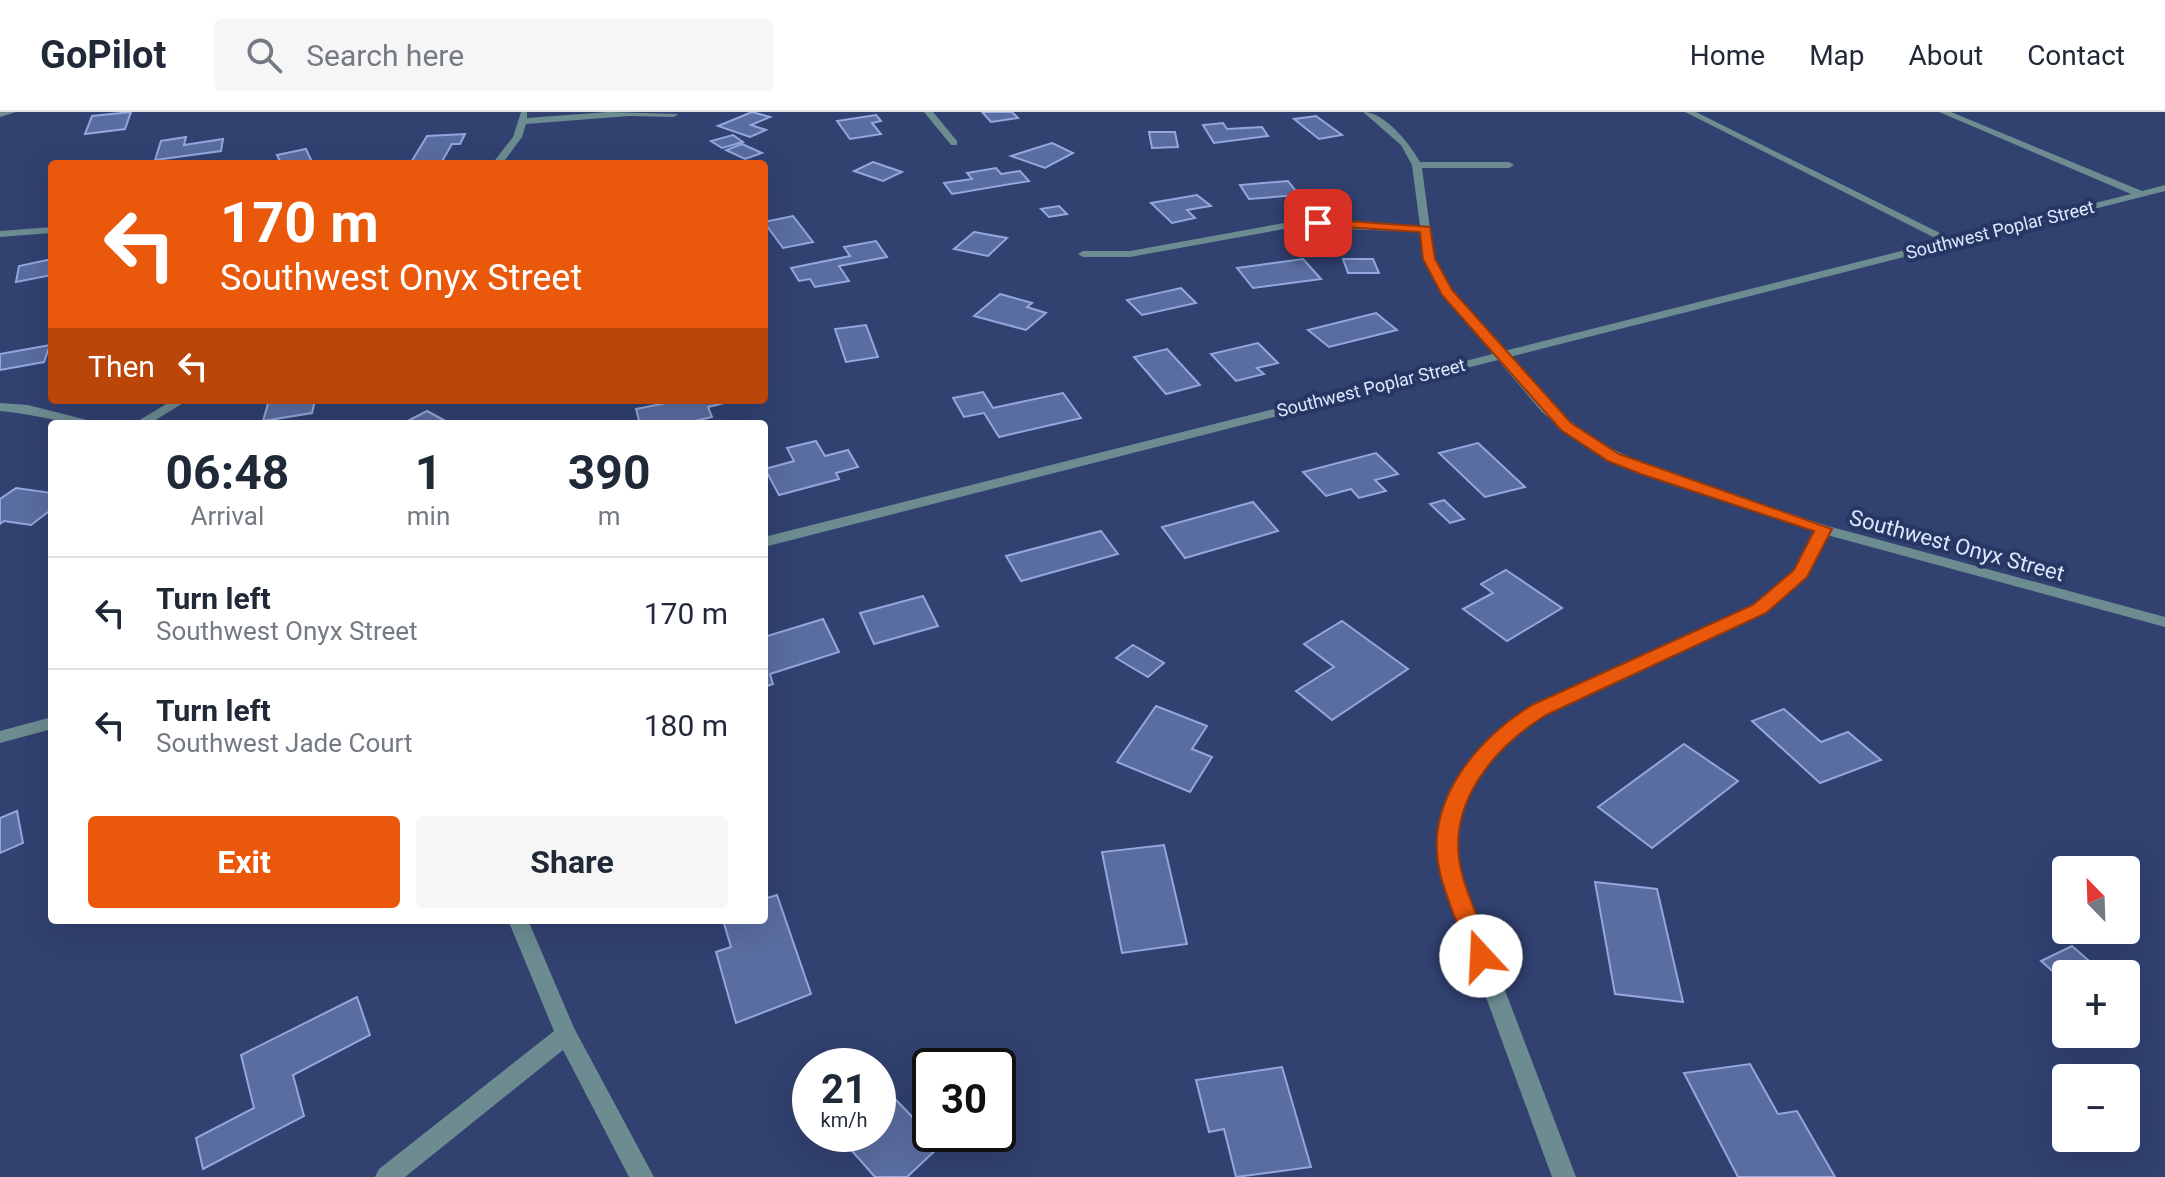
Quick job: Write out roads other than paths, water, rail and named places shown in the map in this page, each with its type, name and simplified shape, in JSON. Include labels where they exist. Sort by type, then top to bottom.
[{"type":"street","points":[[0,114],[12,112]]},
{"type":"street","points":[[928,112],[954,143]]},
{"type":"street","name":"Southwest Onyx Street","points":[[1367,112],[1405,143],[1417,165],[1429,259],[1446,292],[1566,427],[1613,458],[1823,529],[2165,622]]},
{"type":"street","points":[[1689,112],[1951,242]]},
{"type":"street","points":[[1943,112],[2141,194]]},
{"type":"street","points":[[500,160],[517,137],[524,116],[674,114]]},
{"type":"street","points":[[1417,165],[1509,165]]},
{"type":"street","name":"Southwest Poplar Street","points":[[768,541],[2165,188]]},
{"type":"street","points":[[1083,254],[1130,254],[1295,224],[1425,229]]},
{"type":"street","points":[[0,234],[48,230]]},
{"type":"street","points":[[146,420],[175,404]]},
{"type":"street","points":[[0,407],[28,409],[71,420]]},
{"type":"street","points":[[1564,1177],[1450,872],[1446,827],[1462,785],[1509,729],[1539,710],[1759,609],[1801,573],[1823,529]]},
{"type":"street","points":[[0,737],[48,724]]},
{"type":"street","points":[[520,924],[566,1034],[642,1177]]},
{"type":"street","points":[[387,1177],[566,1034]]}]
